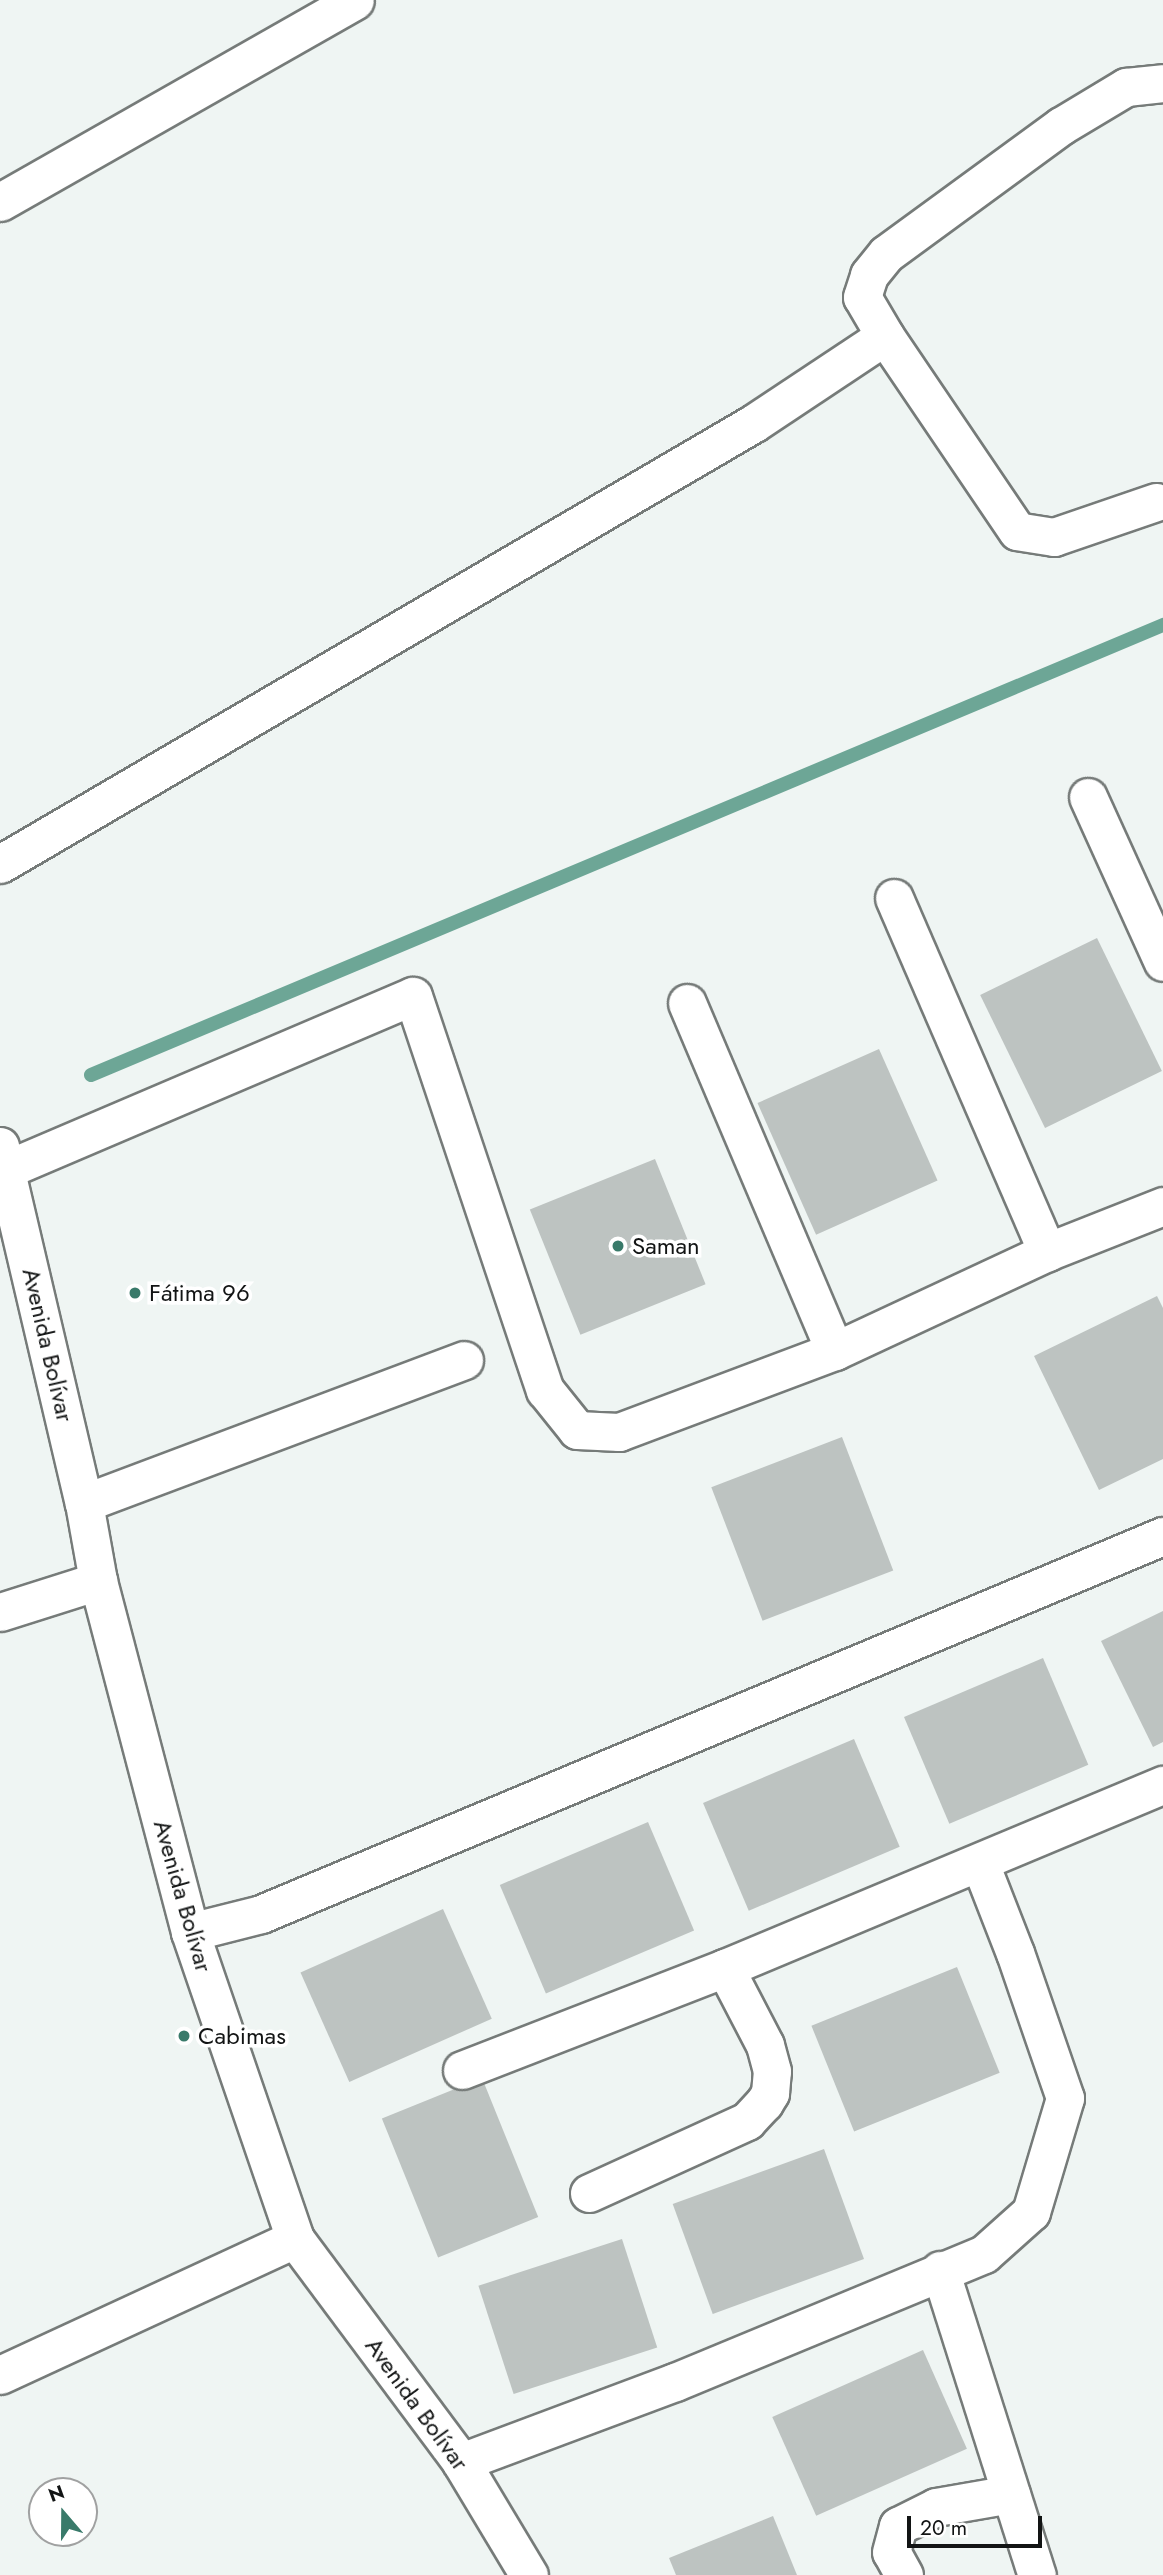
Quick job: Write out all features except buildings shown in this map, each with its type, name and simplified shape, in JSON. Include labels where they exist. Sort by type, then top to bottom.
[{"type":"street","points":[[0,202],[355,0]]},
{"type":"street","points":[[1156,502],[1054,537],[1017,531],[885,336],[862,297],[869,275],[886,254],[1060,126],[1126,87],[1163,83]]},
{"type":"street","points":[[0,864],[754,423],[885,336]]},
{"type":"street","points":[[1088,797],[1163,962]]},
{"type":"street","points":[[894,898],[1047,1252]]},
{"type":"street","points":[[3,1158],[413,996],[545,1391],[577,1430],[619,1432],[835,1351],[1047,1252],[1163,1206]]},
{"type":"street","points":[[687,1003],[835,1351]]},
{"type":"street","name":"Avenida Bolívar","points":[[3,1158],[84,1503],[98,1581],[190,1932],[295,2239],[461,2462],[529,2575]]},
{"type":"street","points":[[84,1503],[464,1360]]},
{"type":"street","points":[[190,1932],[261,1914],[1163,1536]]},
{"type":"street","points":[[0,1612],[98,1581]]},
{"type":"street","points":[[462,2070],[725,1968],[1163,1785]]},
{"type":"street","points":[[461,2462],[675,2382],[984,2254],[1031,2213],[1065,2098],[1015,1953],[980,1863]]},
{"type":"street","points":[[589,2193],[747,2121],[764,2103],[770,2093],[772,2071],[765,2045],[725,1968]]},
{"type":"street","points":[[0,2375],[295,2239]]},
{"type":"street","points":[[940,2270],[1037,2575]]},
{"type":"street","points":[[904,2575],[891,2552],[898,2526],[936,2507],[1011,2494]]},
{"type":"waterway","points":[[91,1075],[1163,625]]},
{"type":"place","name":"Saman","points":[[618,1246]]},
{"type":"place","name":"Fátima 96","points":[[135,1293]]},
{"type":"place","name":"Cabimas","points":[[184,2036]]}]
